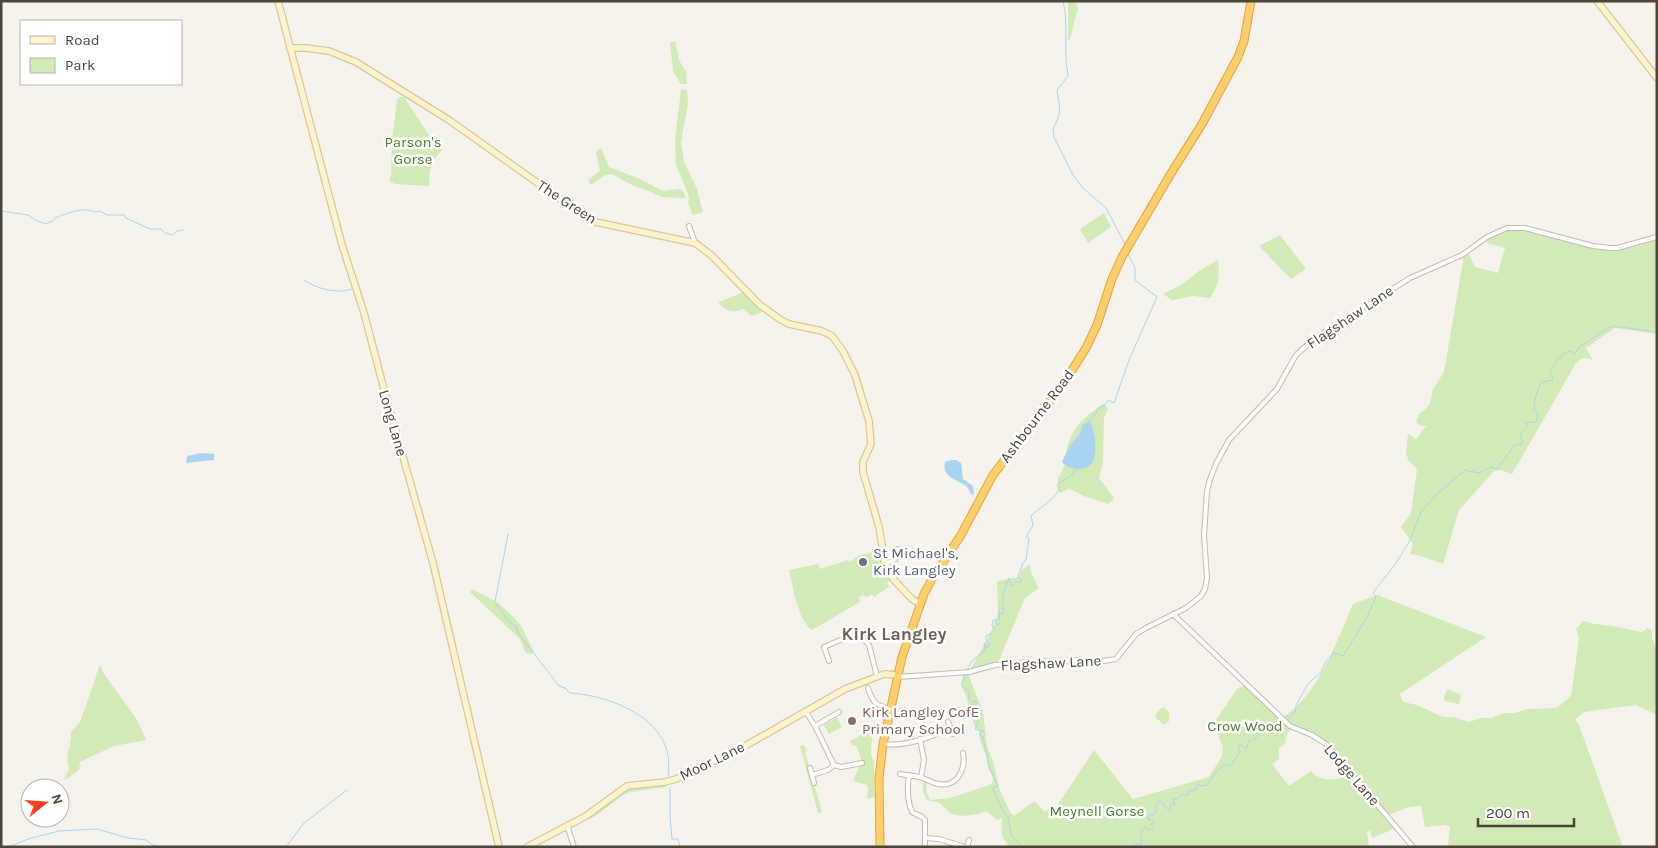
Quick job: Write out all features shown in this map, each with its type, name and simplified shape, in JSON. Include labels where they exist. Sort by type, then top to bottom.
[{"type":"highway","name":"Ashbourne Road","points":[[880,847],[878,790],[883,744],[906,644],[920,604],[932,578],[961,535],[993,475],[1064,383],[1086,348],[1122,257],[1202,124],[1238,57],[1244,40],[1251,1]]},
{"type":"street","name":"Long Lane","points":[[278,1],[342,245],[364,313],[433,563],[499,847]]},
{"type":"street","points":[[1597,1],[1657,78]]},
{"type":"street","name":"The Green","points":[[290,48],[329,51],[356,62],[449,120],[591,221],[694,243],[711,255],[760,306],[789,324],[822,331],[832,336],[843,351],[855,375],[869,421],[872,438],[863,462],[863,472],[879,527],[885,564]]},
{"type":"street","points":[[689,226],[694,243]]},
{"type":"street","name":"Flagshaw Lane","points":[[898,676],[969,672],[995,665],[1029,662],[1104,661],[1116,659],[1136,634],[1195,602],[1205,589],[1208,571],[1204,535],[1207,492],[1210,479],[1224,449],[1244,424],[1277,389],[1296,355],[1315,338],[1410,278],[1462,255],[1487,237],[1507,228],[1525,228],[1593,246],[1610,248],[1617,248],[1657,237]]},
{"type":"street","points":[[896,549],[896,559]]},
{"type":"street","points":[[901,560],[896,559],[885,564],[894,580],[912,599],[920,604]]},
{"type":"street","name":"Lodge Lane","points":[[1173,614],[1290,726],[1312,735],[1326,744],[1413,847]]},
{"type":"street","points":[[829,661],[824,647],[847,638],[862,637],[869,645],[877,676]]},
{"type":"street","name":"Moor Lane","points":[[527,847],[586,816],[627,786],[676,779],[745,746],[845,690],[884,674],[898,676]]},
{"type":"street","points":[[868,688],[875,703],[891,709]]},
{"type":"street","points":[[806,712],[834,765],[841,767],[862,763]]},
{"type":"street","points":[[815,726],[839,712]]},
{"type":"street","points":[[948,722],[953,734]]},
{"type":"street","points":[[883,744],[896,744],[934,736],[951,728]]},
{"type":"street","points":[[920,739],[924,760],[921,778]]},
{"type":"street","points":[[900,774],[943,784],[953,782],[965,770],[963,753]]},
{"type":"street","points":[[812,775],[828,770],[834,765]]},
{"type":"street","points":[[854,765],[855,772]]},
{"type":"street","points":[[810,768],[814,783]]},
{"type":"street","points":[[909,776],[907,790],[910,806],[914,813],[925,820],[925,847]]},
{"type":"street","points":[[934,782],[936,776]]},
{"type":"street","points":[[568,825],[574,847]]},
{"type":"street","points":[[925,838],[942,840],[966,847],[969,840]]},
{"type":"green space","points":[[1068,1],[1075,1],[1078,8],[1070,39],[1068,40]]},
{"type":"green space","points":[[675,41],[679,60],[686,72],[687,84],[681,84],[673,72],[670,42]]},
{"type":"green space","points":[[681,89],[687,90],[688,103],[681,142],[684,162],[697,189],[703,212],[693,215],[688,204],[689,197],[687,191],[676,165],[675,140]]},
{"type":"green space","name":"Parson's Gorse","points":[[404,97],[429,135],[438,142],[442,150],[431,166],[429,186],[395,184],[389,181],[391,176],[392,143],[397,99]]},
{"type":"green space","points":[[601,148],[609,167],[640,179],[663,191],[680,189],[686,198],[661,197],[612,174],[605,175],[591,185],[588,180],[600,171],[596,152]]},
{"type":"green space","points":[[1104,213],[1111,227],[1088,243],[1080,229]]},
{"type":"green space","points":[[1519,228],[1605,248],[1609,251],[1657,239],[1657,334],[1615,328],[1586,348],[1593,360],[1584,358],[1576,363],[1512,474],[1500,470],[1494,471],[1459,510],[1443,564],[1410,554],[1413,544],[1401,527],[1411,513],[1417,470],[1409,462],[1406,453],[1408,434],[1416,439],[1426,426],[1416,422],[1419,414],[1430,403],[1433,389],[1444,372],[1464,255],[1467,252],[1469,254],[1475,267],[1498,273],[1505,248],[1487,243],[1487,239],[1504,230]]},
{"type":"green space","points":[[1280,235],[1306,269],[1291,279],[1259,246]]},
{"type":"green space","points":[[1218,260],[1218,280],[1210,298],[1193,296],[1172,300],[1163,294],[1181,285],[1199,271]]},
{"type":"green space","points":[[744,292],[764,311],[752,316],[743,309],[729,311],[718,302]]},
{"type":"green space","points":[[1103,404],[1108,408],[1104,418],[1103,463],[1099,478],[1114,498],[1109,504],[1069,489],[1060,493],[1057,489],[1058,479],[1065,465],[1075,469],[1095,446],[1093,428],[1082,426],[1066,454],[1068,445],[1078,425]]},
{"type":"green space","points":[[879,548],[883,567],[891,580],[887,583],[889,587],[874,597],[872,594],[866,598],[857,584],[864,596],[859,596],[860,602],[812,630],[803,619],[794,594],[789,570],[818,564],[820,569],[848,560],[850,562],[859,555],[875,552],[874,549]]},
{"type":"green space","points":[[1030,564],[1031,572],[1039,588],[1025,598],[998,663],[970,670],[995,623],[998,609],[997,581],[1019,577],[1022,570]]},
{"type":"green space","points":[[472,589],[500,604],[520,624],[534,652],[531,654],[526,653],[519,638],[470,592]]},
{"type":"green space","points":[[1380,594],[1380,596],[1486,637],[1400,694],[1403,702],[1417,705],[1443,717],[1453,717],[1469,722],[1528,709],[1557,708],[1571,696],[1579,638],[1576,629],[1583,621],[1642,632],[1648,628],[1652,630],[1652,638],[1657,651],[1657,715],[1636,705],[1584,712],[1575,720],[1579,725],[1623,847],[1448,847],[1450,827],[1445,825],[1425,827],[1421,806],[1409,807],[1388,815],[1326,742],[1291,726],[1284,716],[1307,695],[1316,681],[1333,650],[1353,604]]},
{"type":"green space","points":[[100,665],[104,674],[138,721],[146,740],[114,746],[80,762],[79,770],[68,778],[65,778],[69,769],[67,759],[71,732],[80,722]]},
{"type":"green space","points":[[968,674],[983,711],[987,746],[993,761],[999,788],[1010,812],[1014,816],[1034,801],[1045,812],[1049,808],[1055,809],[1094,750],[1133,799],[1209,777],[1222,756],[1223,746],[1219,738],[1216,720],[1237,689],[1246,685],[1290,729],[1286,736],[1285,744],[1279,748],[1279,759],[1272,764],[1289,786],[1311,771],[1320,778],[1330,780],[1350,774],[1396,828],[1372,838],[1370,831],[1367,831],[1369,847],[1009,847],[1002,832],[1002,817],[999,820],[996,819],[986,811],[979,814],[962,816],[951,814],[940,803],[927,800],[923,791],[923,783],[926,783],[927,794],[930,800],[950,798],[992,784],[993,778],[988,767],[979,731],[974,725],[961,685],[963,675]]},
{"type":"green space","points":[[1447,689],[1461,695],[1459,704],[1445,701]]},
{"type":"green space","points":[[1163,707],[1168,711],[1169,716],[1169,721],[1164,725],[1155,717]]},
{"type":"green space","points":[[837,717],[842,727],[829,734],[824,725]]},
{"type":"green space","points":[[869,731],[872,735],[871,755],[874,761],[874,797],[867,799],[867,785],[853,781],[859,767],[863,765],[856,745],[853,746],[850,741]]},
{"type":"green space","points":[[804,745],[822,812],[818,813],[800,746]]},
{"type":"green space","points":[[668,783],[666,787],[630,792],[623,795],[594,817],[582,822],[580,820],[625,789]]},
{"type":"water","points":[[1089,421],[1093,430],[1095,455],[1087,467],[1080,469],[1072,468],[1062,462],[1069,447],[1080,433],[1082,426]]},
{"type":"water","points":[[202,453],[214,454],[214,460],[186,463],[187,456]]},
{"type":"water","points":[[951,460],[961,463],[963,479],[973,486],[974,493],[972,495],[965,485],[952,478],[946,472],[945,462]]},
{"type":"waterway","points":[[1063,1],[1066,19],[1068,76],[1057,90],[1060,110],[1053,129],[1054,137],[1073,175],[1084,189],[1106,208],[1125,244]]},
{"type":"waterway","points":[[1,211],[28,215],[46,224],[55,218],[75,211],[100,211],[107,215],[124,215],[126,218],[150,229],[161,229],[165,233],[173,235],[177,231],[183,230]]},
{"type":"waterway","points":[[1090,421],[1099,408],[1105,405],[1108,400],[1114,403],[1129,360],[1157,297],[1135,280],[1135,268],[1128,254]]},
{"type":"waterway","points":[[304,280],[328,290],[342,291],[354,288]]},
{"type":"waterway","points":[[1132,847],[1136,844],[1141,844],[1142,829],[1146,827],[1150,830],[1153,827],[1151,824],[1155,821],[1153,819],[1148,820],[1148,815],[1156,813],[1156,805],[1159,801],[1170,810],[1170,805],[1175,804],[1173,799],[1177,799],[1183,794],[1187,796],[1188,791],[1196,790],[1198,784],[1201,786],[1207,785],[1220,768],[1227,764],[1230,767],[1240,752],[1238,745],[1246,749],[1249,740],[1253,741],[1267,726],[1278,727],[1293,715],[1296,705],[1308,684],[1321,672],[1326,661],[1334,653],[1343,656],[1366,619],[1376,597],[1373,593],[1409,542],[1421,512],[1434,497],[1465,470],[1479,473],[1490,467],[1497,469],[1515,445],[1522,444],[1521,433],[1527,426],[1526,423],[1536,422],[1538,414],[1534,411],[1535,400],[1542,382],[1553,380],[1550,371],[1556,364],[1556,359],[1561,357],[1562,354],[1571,351],[1573,354],[1579,347],[1612,326],[1657,332]]},
{"type":"waterway","points":[[967,670],[972,661],[985,650],[984,643],[987,648],[989,645],[986,636],[995,630],[992,625],[993,620],[996,620],[998,625],[1000,623],[999,613],[1003,614],[1004,612],[1003,599],[1009,578],[1012,586],[1017,581],[1020,583],[1022,581],[1018,577],[1026,560],[1029,539],[1026,537],[1033,525],[1031,516],[1055,496],[1060,487],[1058,484],[1072,475],[1076,468]]},
{"type":"waterway","points":[[508,534],[495,602],[509,622],[516,626],[518,633],[559,686],[565,688],[570,693],[605,699],[622,706],[652,726],[662,739],[668,755],[668,774],[670,776]]},
{"type":"waterway","points":[[965,674],[962,686],[969,691],[969,699],[973,703],[976,700],[977,712],[981,715],[975,729],[984,731],[979,734],[983,737],[989,767],[998,786],[992,788],[1008,817],[1011,835],[1022,847]]},
{"type":"waterway","points":[[670,788],[672,839],[678,839],[680,847]]},
{"type":"waterway","points":[[286,847],[304,823],[347,790]]},
{"type":"waterway","points":[[9,847],[28,839],[59,831],[97,829],[128,838],[146,840],[153,845],[162,847]]},
{"type":"place","name":"St Michael's, Kirk Langley","points":[[863,562]]},
{"type":"place","name":"Kirk Langley CofE Primary School","points":[[852,721]]},
{"type":"district","name":"Kirk Langley","points":[[894,634]]},
{"type":"park label","name":"Crow Wood","points":[[1245,726]]},
{"type":"park label","name":"Meynell Gorse","points":[[1097,811]]}]
